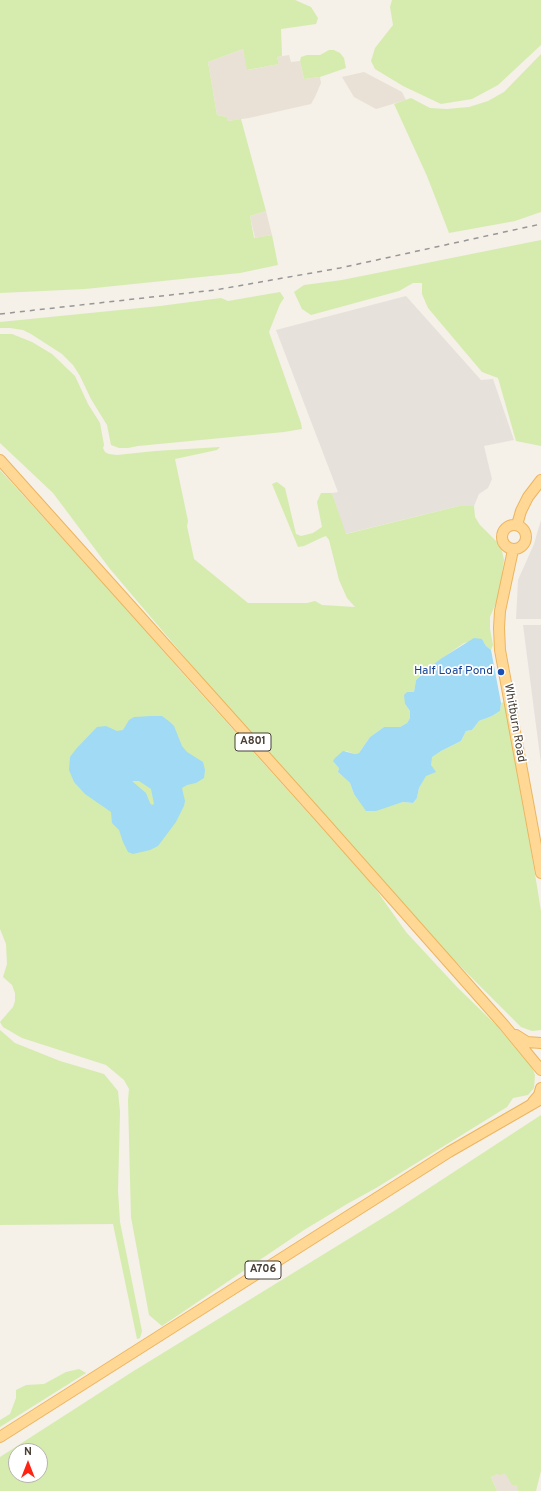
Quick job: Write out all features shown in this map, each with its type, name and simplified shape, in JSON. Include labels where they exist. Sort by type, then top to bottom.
[{"type":"main road","name":"A801","points":[[0,460],[319,816],[504,1025],[541,1070]]},
{"type":"main road","points":[[516,525],[528,497],[541,480]]},
{"type":"main road","points":[[516,525],[524,530],[526,540],[522,546],[513,550],[505,546],[503,543],[502,534],[506,527],[516,525]]},
{"type":"main road","name":"Whitburn Road","points":[[513,550],[500,611],[500,650],[541,873]]},
{"type":"main road","name":"A801","points":[[504,1025],[527,1042],[541,1043]]},
{"type":"main road","points":[[541,1057],[541,1063]]},
{"type":"main road","name":"A706","points":[[529,1107],[539,1095],[541,1088]]},
{"type":"main road","name":"A706","points":[[0,1437],[449,1152],[541,1099]]},
{"type":"shaded area","points":[[243,49],[248,70],[279,64],[277,57],[289,55],[291,62],[300,61],[304,79],[320,77],[321,83],[311,104],[249,118],[228,121],[227,117],[217,115],[208,62]]},
{"type":"shaded area","points":[[364,72],[402,92],[406,100],[376,109],[354,97],[342,77]]},
{"type":"shaded area","points":[[266,211],[272,235],[255,238],[250,216]]},
{"type":"shaded area","points":[[406,296],[481,380],[493,379],[514,440],[484,446],[492,479],[488,488],[479,494],[474,506],[459,506],[345,534],[332,493],[338,492],[276,330]]},
{"type":"shaded area","points":[[541,520],[541,619],[516,619],[518,580],[534,544]]},
{"type":"shaded area","points":[[523,625],[541,625],[541,763],[537,733]]},
{"type":"shaded area","points":[[505,1473],[528,1482],[536,1491],[497,1491],[491,1477],[497,1474]]},
{"type":"green space","points":[[0,0],[295,0],[311,7],[318,18],[316,24],[281,29],[282,56],[277,57],[279,64],[247,70],[243,49],[208,62],[217,115],[227,117],[228,121],[241,119],[266,211],[250,216],[254,238],[272,235],[278,265],[240,273],[85,289],[0,293]]},
{"type":"green space","points":[[392,0],[541,0],[541,45],[498,85],[472,99],[441,104],[403,86],[375,69],[371,61],[375,48],[393,25],[390,7]]},
{"type":"green space","points":[[329,50],[334,50],[340,53],[344,58],[346,68],[320,77],[304,79],[300,61],[301,57],[307,55],[320,55]]},
{"type":"green space","points":[[541,54],[541,212],[515,221],[449,233],[427,176],[394,104],[411,98],[430,108],[447,109],[469,107],[488,101],[504,92]]},
{"type":"green space","points":[[541,240],[541,446],[516,441],[498,378],[482,372],[428,308],[422,294],[422,283],[413,283],[399,291],[311,315],[302,309],[294,292],[304,285],[342,280]]},
{"type":"green space","points":[[280,292],[284,298],[280,304],[269,332],[302,429],[284,432],[119,448],[111,445],[107,425],[73,365],[62,354],[31,334],[23,330],[0,328],[0,322],[160,306],[221,298],[228,301]]},
{"type":"green space","points":[[0,334],[12,334],[32,342],[52,354],[75,376],[88,404],[100,423],[104,445],[103,448],[105,452],[117,455],[220,447],[217,450],[175,459],[188,521],[187,526],[194,559],[248,603],[307,603],[315,601],[322,605],[355,607],[347,598],[339,580],[329,540],[326,536],[304,546],[298,547],[272,484],[277,482],[285,488],[296,534],[301,536],[313,533],[322,527],[317,502],[321,493],[332,493],[346,534],[459,506],[474,506],[475,517],[480,525],[496,541],[502,551],[504,560],[499,596],[490,617],[490,629],[493,645],[491,650],[486,646],[482,639],[464,643],[431,666],[416,680],[414,692],[407,692],[405,704],[410,711],[410,718],[407,723],[400,727],[384,727],[370,737],[359,753],[355,754],[346,751],[338,772],[350,783],[354,794],[390,806],[403,802],[413,803],[417,798],[419,788],[431,765],[431,757],[461,741],[466,731],[472,730],[479,721],[500,711],[501,703],[507,701],[541,911],[541,1030],[532,1031],[521,1027],[452,958],[216,694],[110,569],[53,493],[0,443]]},
{"type":"green space","points":[[0,470],[107,587],[372,884],[406,932],[457,987],[497,1026],[532,1067],[535,1075],[534,1088],[528,1095],[513,1098],[507,1107],[376,1188],[304,1230],[162,1326],[149,1315],[131,1217],[129,1089],[124,1080],[106,1065],[22,1038],[3,1027],[0,1022],[13,1007],[15,993],[12,985],[3,977],[7,964],[6,944],[0,929]]},
{"type":"green space","points":[[0,1030],[15,1043],[60,1061],[104,1074],[118,1091],[120,1112],[118,1191],[120,1222],[142,1331],[140,1338],[137,1339],[113,1224],[0,1225]]},
{"type":"green space","points":[[541,1115],[541,1471],[536,1491],[518,1491],[517,1485],[512,1485],[505,1473],[501,1475],[497,1474],[491,1477],[497,1491],[0,1491],[0,1457],[8,1452],[8,1483],[48,1483],[48,1443],[22,1443],[132,1372],[394,1211]]},
{"type":"green space","points":[[79,1369],[86,1373],[0,1427],[0,1420],[10,1414],[16,1398],[16,1390],[26,1385],[44,1384],[66,1372]]},
{"type":"water","name":"Half Loaf Pond","points":[[474,638],[482,639],[486,646],[491,650],[501,703],[500,711],[479,721],[472,730],[466,731],[461,741],[432,757],[431,765],[436,772],[426,776],[419,788],[417,798],[413,803],[403,802],[376,811],[366,811],[354,794],[350,783],[338,772],[339,768],[333,761],[343,751],[355,754],[359,753],[370,737],[384,727],[400,727],[407,723],[410,718],[410,711],[405,704],[404,695],[407,692],[414,692],[416,680],[431,666]]},
{"type":"water","points":[[162,716],[174,726],[182,746],[187,752],[203,762],[205,770],[204,778],[196,783],[182,788],[185,801],[184,806],[176,822],[158,846],[150,850],[133,854],[128,852],[119,830],[112,823],[111,812],[85,794],[74,782],[69,770],[70,757],[97,727],[106,726],[117,731],[123,730],[129,720],[134,717]],"holes":[[[132,781],[139,781],[151,789],[154,804],[152,805],[150,803],[146,793]]]},
{"type":"railway","points":[[0,314],[215,290],[340,268],[541,224]]},
{"type":"place","name":"Half Loaf Pond","points":[[501,672]]}]
